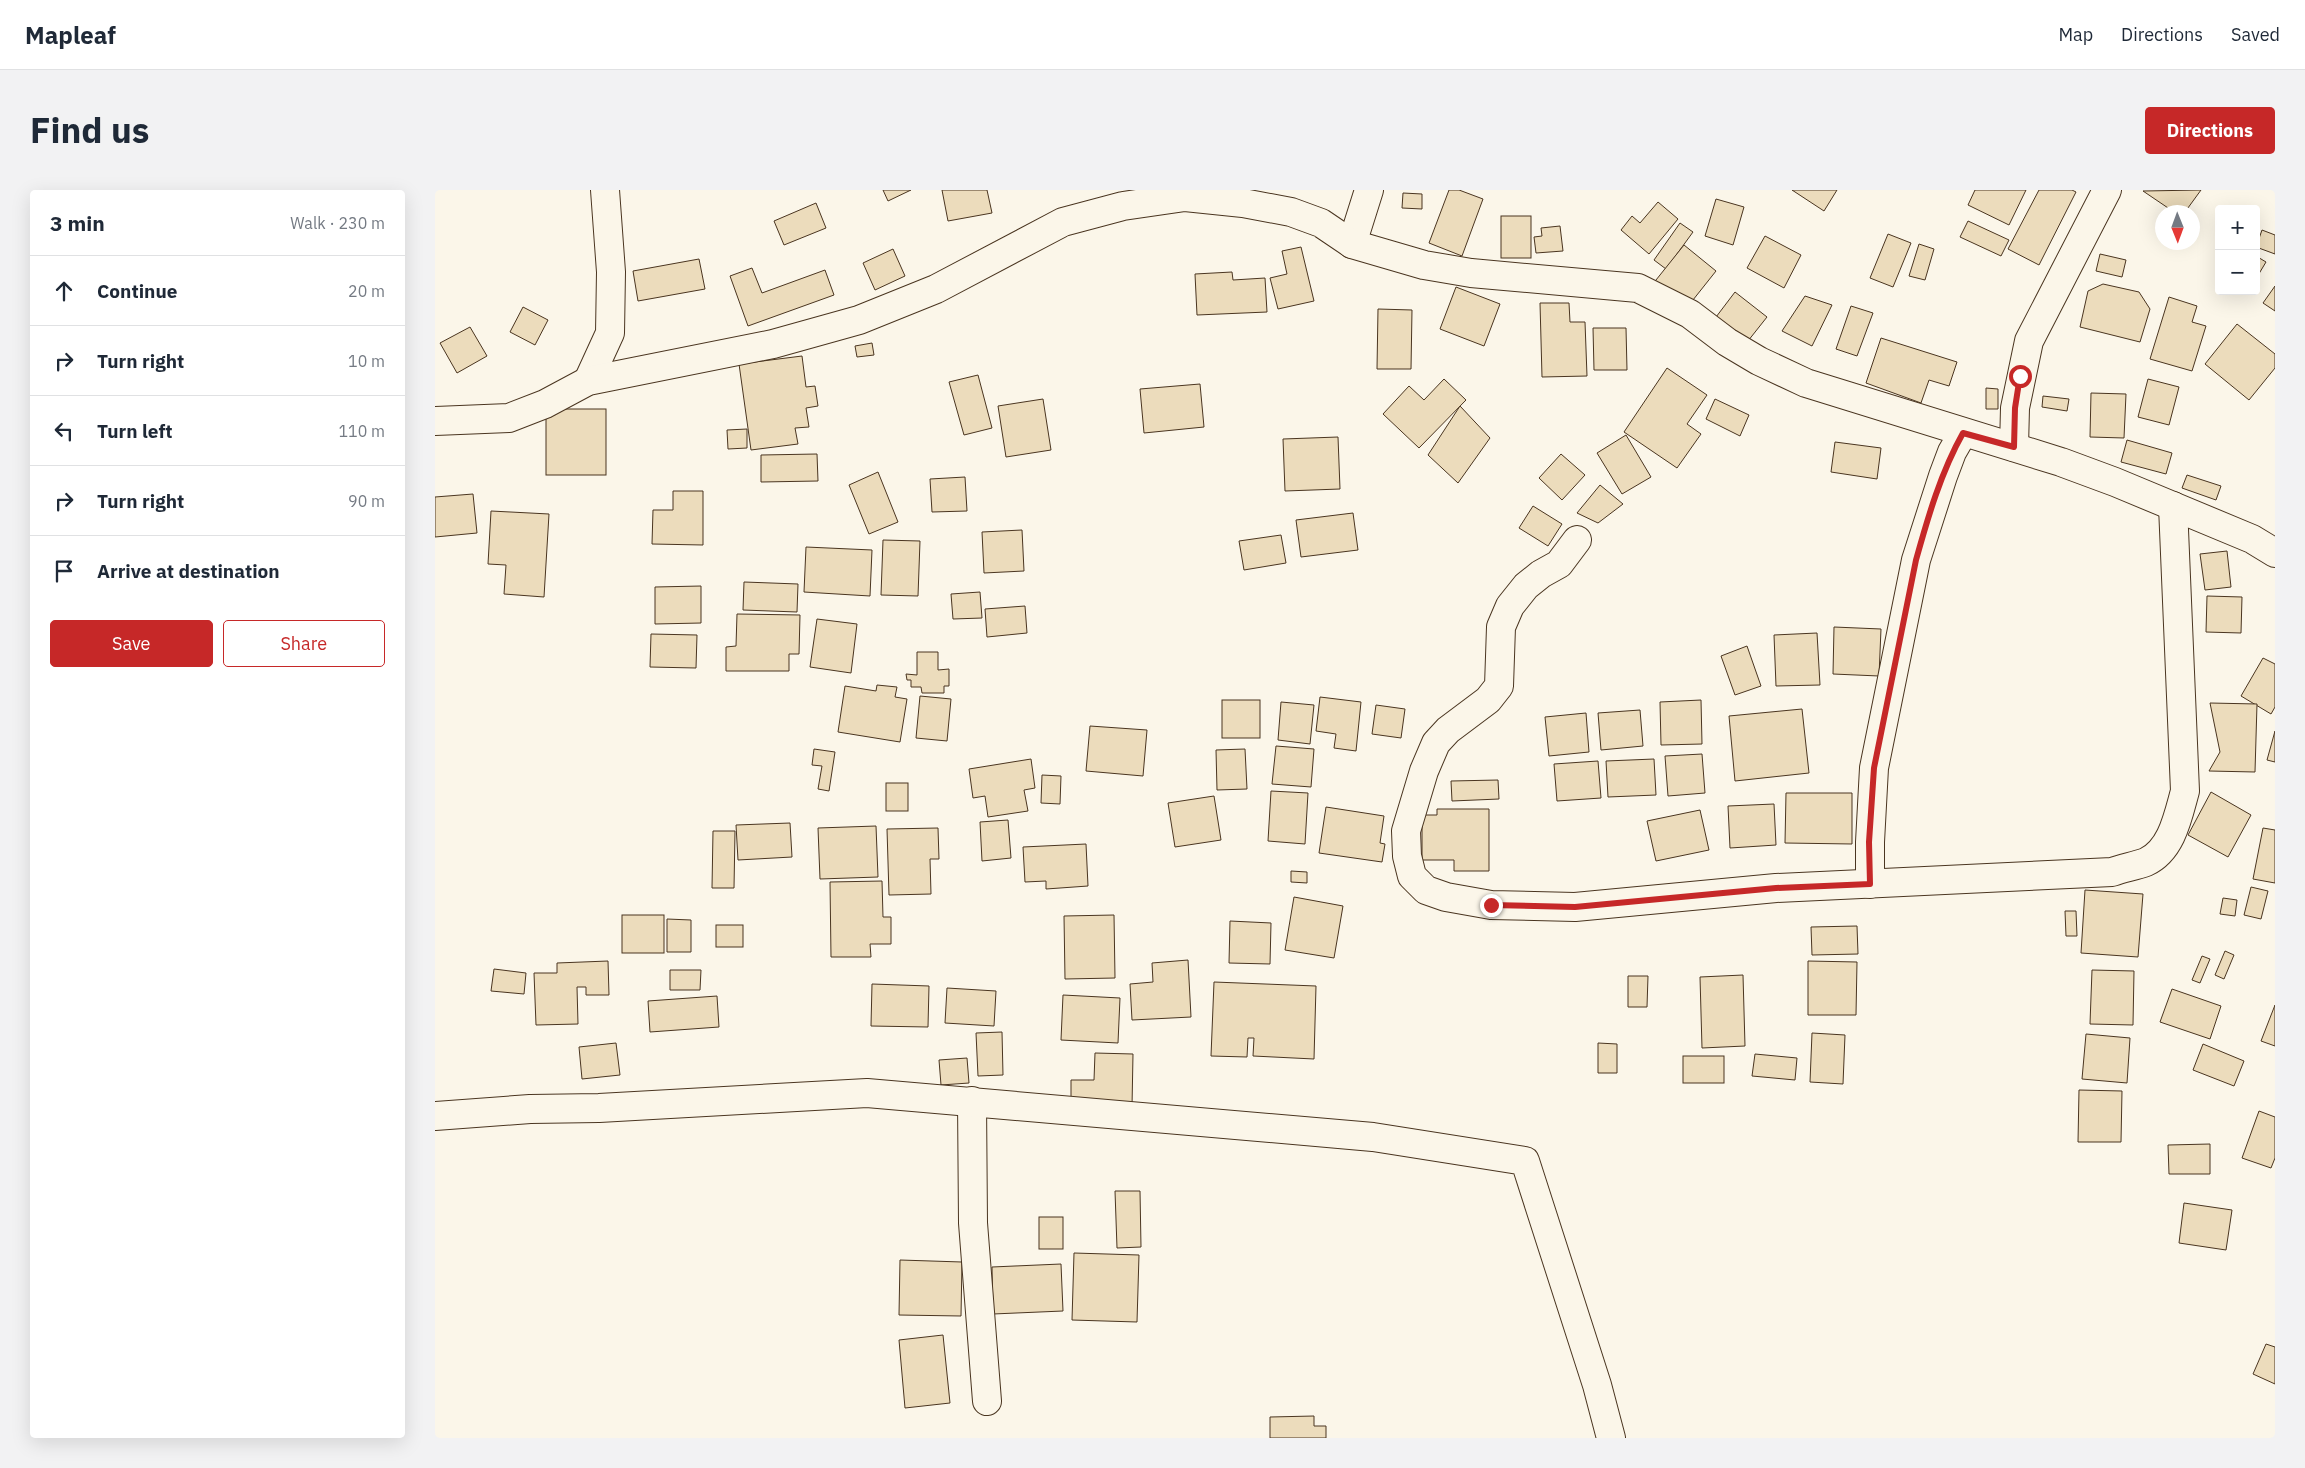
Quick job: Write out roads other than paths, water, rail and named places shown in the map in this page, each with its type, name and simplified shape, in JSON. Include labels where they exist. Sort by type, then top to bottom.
[{"type":"street","points":[[588,381],[611,333],[611,272],[605,190]]},
{"type":"street","points":[[1352,244],[1369,190]]},
{"type":"street","points":[[2014,447],[2015,408],[2029,341],[2107,190]]},
{"type":"street","points":[[435,421],[509,418],[545,404],[588,381],[773,344],[859,320],[936,289],[1063,222],[1123,206],[1185,197],[1243,203],[1291,212],[1321,223],[1352,244],[1424,265],[1471,273],[1638,288],[1690,314],[1735,346],[1806,383],[1963,433],[2014,447],[2115,482],[2173,506],[2263,534],[2275,553]]},
{"type":"street","points":[[1870,884],[1869,842],[1874,768],[1916,560],[1946,468],[1963,433]]},
{"type":"street","points":[[1577,540],[1559,564],[1541,574],[1526,586],[1510,606],[1501,628],[1499,686],[1488,700],[1448,730],[1435,743],[1424,771],[1406,830],[1407,856],[1411,876],[1426,890],[1446,897],[1491,905],[1575,907],[1757,889],[2112,872],[2147,861],[2167,843],[2176,824],[2185,791],[2173,506]]},
{"type":"street","points":[[435,1116],[530,1109],[617,1107],[867,1093],[1373,1136],[1525,1161],[1597,1385],[1611,1438]]},
{"type":"street","points":[[972,1101],[974,1242],[987,1401]]}]
